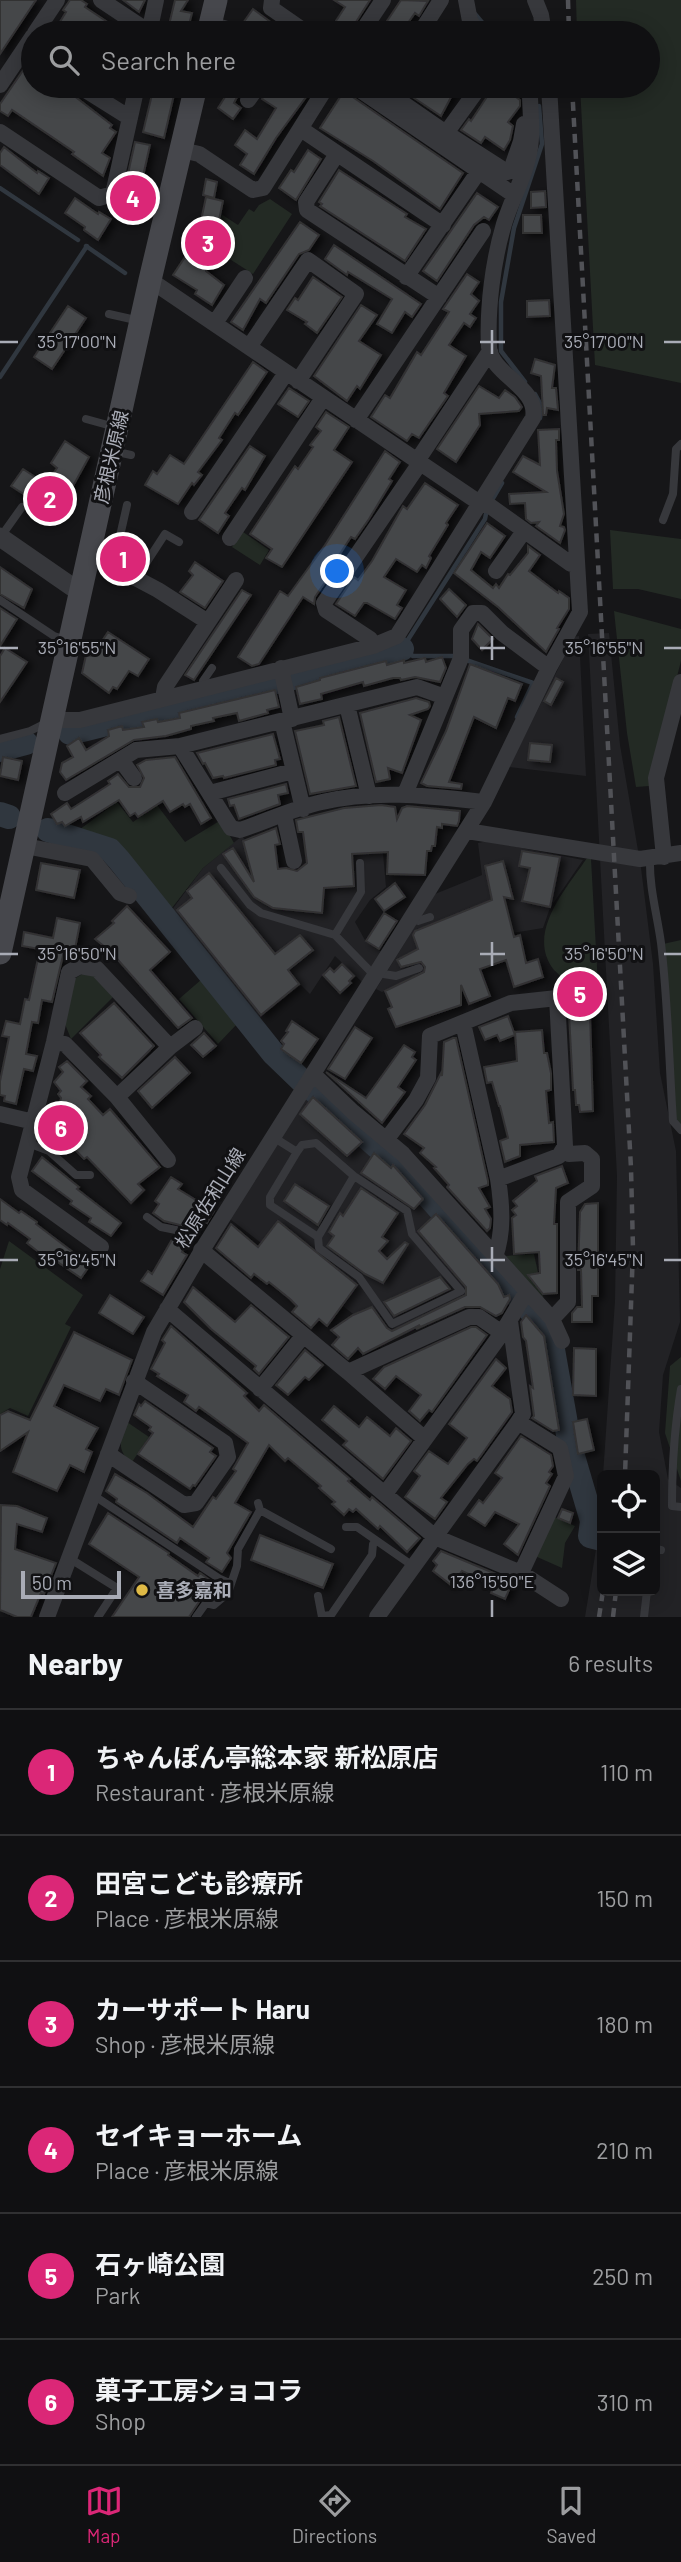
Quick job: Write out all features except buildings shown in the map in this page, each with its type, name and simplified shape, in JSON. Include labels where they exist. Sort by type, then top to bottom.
[{"type":"main road","points":[[211,21],[216,0]]},
{"type":"main road","name":"彦根米原線","points":[[0,953],[89,557],[108,507],[150,280],[155,233],[182,150],[193,98]]},
{"type":"street","points":[[45,21],[57,0]]},
{"type":"street","points":[[101,0],[132,21]]},
{"type":"street","points":[[152,21],[156,0]]},
{"type":"street","points":[[272,0],[271,8],[290,21]]},
{"type":"street","points":[[369,21],[383,0]]},
{"type":"street","points":[[427,21],[441,0]]},
{"type":"street","points":[[466,0],[470,21]]},
{"type":"street","points":[[535,0],[542,21]]},
{"type":"street","points":[[0,85],[21,57]]},
{"type":"street","points":[[98,98],[130,118]]},
{"type":"street","points":[[0,132],[99,198],[113,194],[134,98]]},
{"type":"street","points":[[182,150],[199,154],[253,190],[263,188],[320,98]]},
{"type":"street","points":[[372,98],[514,195]]},
{"type":"street","points":[[397,98],[446,134],[507,172],[511,170],[521,141],[526,98]]},
{"type":"street","points":[[446,134],[472,98]]},
{"type":"street","points":[[373,646],[370,639],[326,610],[324,603],[490,351],[495,267],[503,227],[523,177],[530,146],[527,98]]},
{"type":"street","name":"松原佐和山線","points":[[47,1617],[144,1348],[164,1307],[484,802],[498,784],[549,668],[579,612],[575,587],[576,564],[549,98]]},
{"type":"street","points":[[301,129],[443,225]]},
{"type":"street","points":[[337,153],[306,202],[307,210],[439,297]]},
{"type":"street","points":[[406,277],[479,171]]},
{"type":"street","points":[[356,420],[483,231]]},
{"type":"street","points":[[192,512],[356,294],[308,260],[249,347]]},
{"type":"street","points":[[215,323],[245,278]]},
{"type":"street","points":[[150,280],[356,420],[374,438],[418,462],[481,504],[490,506],[571,564],[576,564]]},
{"type":"street","points":[[52,720],[80,720],[204,688],[283,676],[299,660],[339,650],[373,646],[397,636],[533,418],[534,411],[523,390],[502,369],[490,351]]},
{"type":"street","points":[[230,538],[323,398]]},
{"type":"street","points":[[496,570],[524,531]]},
{"type":"street","points":[[0,538],[81,593]]},
{"type":"street","points":[[89,557],[135,580],[160,587],[208,622]]},
{"type":"street","points":[[163,698],[165,687],[233,578]]},
{"type":"street","points":[[405,794],[461,658],[461,631],[473,613],[478,611],[549,668]]},
{"type":"street","points":[[283,676],[293,771],[303,808]]},
{"type":"street","points":[[657,858],[656,778],[681,682]]},
{"type":"street","points":[[65,793],[136,750],[180,746],[417,687],[445,697]]},
{"type":"street","points":[[347,705],[369,796]]},
{"type":"street","points":[[180,746],[231,828],[240,830],[322,802],[369,796],[405,794],[484,802]]},
{"type":"street","points":[[121,760],[134,778]]},
{"type":"street","points":[[210,793],[293,771]]},
{"type":"street","points":[[284,815],[294,861]]},
{"type":"street","points":[[467,831],[489,830],[607,855],[657,858],[681,853]]},
{"type":"street","points":[[25,846],[86,865],[92,859],[120,893],[129,896]]},
{"type":"street","points":[[101,1247],[22,1190],[19,1177],[69,972],[80,966],[97,969],[170,1048]]},
{"type":"street","points":[[386,1140],[416,1100],[428,1078],[430,1036],[511,1003],[558,998],[565,1146],[559,1156],[498,1179]]},
{"type":"street","points":[[463,1023],[502,1205],[500,1244],[495,1257]]},
{"type":"street","points":[[117,1097],[195,1028]]},
{"type":"street","points":[[54,1042],[65,1044],[117,1097],[168,1160]]},
{"type":"street","points":[[313,1074],[403,1154],[495,1257],[524,1297],[552,1319],[562,1341]]},
{"type":"street","points":[[0,1114],[34,1122]]},
{"type":"street","points":[[552,1319],[568,1303],[568,1202],[592,1186],[592,1159],[584,1153],[569,1154],[563,1150]]},
{"type":"street","points":[[201,1251],[394,1409],[425,1439]]},
{"type":"street","points":[[385,1494],[506,1327],[524,1297]]},
{"type":"street","points":[[164,1307],[260,1389],[300,1419],[435,1536],[521,1573],[561,1599]]},
{"type":"street","points":[[348,1373],[469,1317],[480,1317],[506,1327]]},
{"type":"street","points":[[377,1617],[523,1414],[506,1327]]},
{"type":"street","points":[[260,1389],[303,1336]]},
{"type":"street","points":[[107,1454],[184,1505],[196,1503],[228,1457],[225,1443],[134,1381]]},
{"type":"street","points":[[518,1422],[560,1448],[566,1476],[521,1573]]},
{"type":"lane","points":[[109,314],[141,321]]},
{"type":"lane","points":[[86,419],[120,444]]},
{"type":"lane","points":[[663,520],[673,494],[676,449],[681,444]]},
{"type":"lane","points":[[0,538],[22,507]]},
{"type":"lane","points":[[108,507],[127,508],[120,536]]},
{"type":"lane","points":[[135,580],[165,534],[179,542]]},
{"type":"lane","points":[[0,600],[54,636],[70,641]]},
{"type":"lane","points":[[204,688],[203,681],[212,668]]},
{"type":"lane","points":[[0,739],[30,731],[52,720]]},
{"type":"lane","points":[[657,858],[649,883],[661,944],[673,1121],[681,1130]]},
{"type":"lane","points":[[335,935],[361,892],[360,863]]},
{"type":"lane","points":[[220,868],[250,905],[261,913],[335,935],[371,972],[396,976],[419,968]]},
{"type":"lane","points":[[412,918],[418,921],[430,917]]},
{"type":"lane","points":[[273,1137],[298,1152]]},
{"type":"lane","points":[[28,1143],[49,1151],[76,1175],[90,1175]]},
{"type":"lane","points":[[318,1237],[270,1205],[270,1197],[302,1146],[316,1143],[354,1176],[407,1211],[412,1234],[461,1291],[391,1324],[359,1277],[319,1248],[318,1237],[354,1176]]},
{"type":"lane","points":[[147,1217],[159,1229],[176,1230]]},
{"type":"lane","points":[[681,1389],[674,1426],[672,1506],[681,1507]]},
{"type":"lane","points":[[90,1493],[231,1584]]},
{"type":"lane","points":[[196,1617],[206,1603],[214,1605],[228,1593],[237,1566],[237,1549],[259,1507],[331,1549]]},
{"type":"lane","points":[[346,1527],[357,1527],[411,1572]]},
{"type":"lane","points":[[318,1596],[322,1617],[331,1615],[372,1555],[376,1541]]},
{"type":"lane","points":[[69,1558],[117,1588],[98,1617]]},
{"type":"lane","points":[[644,1617],[646,1596]]},
{"type":"shaded area","points":[[576,0],[681,0],[681,383],[595,365],[581,98],[660,98],[660,21],[577,21]]},
{"type":"shaded area","points":[[270,199],[292,214],[253,274],[214,249],[221,214],[238,225],[249,209],[254,212],[259,205]]},
{"type":"shaded area","points":[[610,530],[681,539],[681,599],[638,589],[613,589]]},
{"type":"shaded area","points":[[243,532],[269,550],[260,565],[232,547]]},
{"type":"shaded area","points":[[614,611],[681,629],[681,661],[649,786],[636,787],[627,733]]},
{"type":"shaded area","points":[[609,633],[620,745],[641,868],[653,964],[660,1073],[676,1151],[680,1322],[663,1375],[659,1432],[668,1479],[681,1488],[681,1617],[585,1617],[597,1543],[597,1596],[660,1596],[660,1470],[603,1470],[615,1301],[617,1176],[588,634]]},
{"type":"shaded area","points":[[579,636],[586,776],[509,767],[574,637]]},
{"type":"shaded area","points":[[117,802],[133,822],[157,805],[185,842],[221,820],[234,843],[203,868],[168,913],[118,851],[72,835]]},
{"type":"shaded area","points":[[381,831],[386,887],[370,900],[355,922],[366,942],[384,953],[363,983],[335,956],[310,994],[301,985],[256,1021],[171,911],[203,868],[242,836],[275,882],[327,887],[323,835]]},
{"type":"shaded area","points":[[487,841],[583,860],[550,908],[543,928],[500,935],[506,961],[429,989],[423,974],[382,992],[376,989],[435,894],[482,875],[478,843]]},
{"type":"shaded area","points":[[587,858],[591,859],[598,985],[574,989],[554,970],[546,956],[544,941],[552,911]]},
{"type":"shaded area","points":[[681,940],[681,1125],[676,1119],[663,944]]},
{"type":"shaded area","points":[[84,973],[95,976],[113,997],[71,1039],[65,1024],[74,979]]},
{"type":"shaded area","points":[[202,979],[238,1023],[218,1044],[179,999]]},
{"type":"shaded area","points":[[569,987],[573,990],[594,988],[599,997],[599,1007],[564,1008],[563,988]]},
{"type":"shaded area","points":[[310,1092],[397,1168],[510,1292],[383,1350],[357,1317],[230,1219]]},
{"type":"shaded area","points":[[9,1241],[83,1295],[65,1324],[71,1327],[28,1416],[10,1408],[0,1414],[0,1269]]},
{"type":"shaded area","points":[[534,1254],[545,1305],[505,1256]]},
{"type":"shaded area","points":[[681,1357],[681,1481],[665,1433],[670,1366]]},
{"type":"shaded area","points":[[127,1422],[149,1437],[132,1462],[121,1449],[121,1439]]},
{"type":"shaded area","points":[[552,1516],[575,1526],[565,1543],[562,1568],[535,1556]]},
{"type":"waterway","points":[[475,14],[481,21]]},
{"type":"waterway","points":[[525,382],[501,351],[501,302],[514,228],[542,144],[539,106]]},
{"type":"waterway","points":[[0,188],[78,240]]},
{"type":"waterway","points":[[86,246],[125,273]]},
{"type":"waterway","points":[[0,377],[87,246]]},
{"type":"waterway","points":[[535,394],[542,407],[540,418]]},
{"type":"waterway","points":[[492,500],[502,483]]},
{"type":"waterway","points":[[454,656],[413,656],[402,649],[486,514]]},
{"type":"waterway","points":[[70,733],[402,649]]},
{"type":"waterway","points":[[466,660],[533,683],[517,717]]},
{"type":"waterway","points":[[0,750],[26,743]]},
{"type":"waterway","points":[[0,814],[9,817]]},
{"type":"waterway","points":[[48,830],[110,850],[273,1053],[301,1080]]},
{"type":"waterway","points":[[311,1088],[410,1176],[546,1328],[551,1338],[570,1446],[592,1521],[590,1536],[597,1538]]},
{"type":"railway","points":[[568,0],[569,21]]},
{"type":"railway","points":[[573,98],[631,1168],[633,1249],[625,1470]]},
{"type":"railway","points":[[599,1617],[602,1596]]},
{"type":"railway","points":[[613,1617],[615,1596]]},
{"type":"place","name":"セイキョーホーム","points":[[133,198]]},
{"type":"place","name":"カーサポート Haru","points":[[208,243]]},
{"type":"place","name":"田宮こども診療所","points":[[50,499]]},
{"type":"place","name":"ちゃんぽん亭総本家 新松原店","points":[[123,559]]},
{"type":"place","name":"石ヶ崎公園","points":[[580,994]]},
{"type":"place","name":"菓子工房ショコラ","points":[[61,1128]]},
{"type":"place","name":"喜多嘉和","points":[[142,1590]]}]
